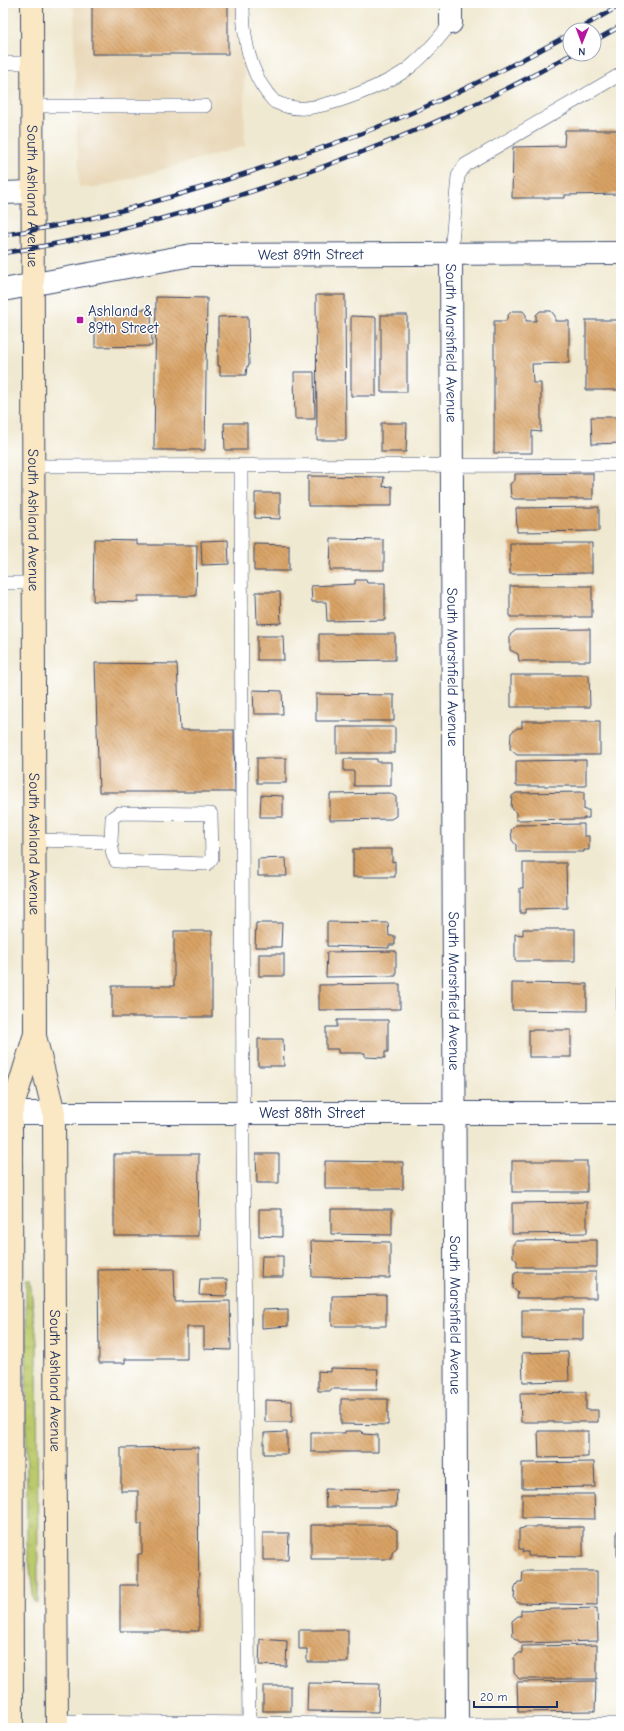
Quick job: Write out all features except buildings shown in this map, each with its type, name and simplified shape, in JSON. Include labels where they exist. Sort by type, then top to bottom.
[{"type":"main road","name":"South Ashland Avenue","points":[[32,3],[35,1036],[54,1113],[57,1724]]},
{"type":"main road","name":"South Ashland Avenue","points":[[9,1727],[7,1113],[35,1036]]},
{"type":"street","points":[[3,193],[32,192]]},
{"type":"street","name":"South Marshfield Avenue","points":[[451,253],[457,1726]]},
{"type":"street","name":"West 89th Street","points":[[3,290],[33,283],[192,255],[621,253]]},
{"type":"street","name":"West 88th Street","points":[[7,1113],[621,1113]]},
{"type":"lane","points":[[243,3],[246,42],[252,65],[261,85],[274,101],[292,108],[306,108],[323,105],[374,88],[405,71],[432,47],[451,13]]},
{"type":"lane","points":[[3,63],[32,63]]},
{"type":"lane","points":[[451,253],[458,176],[465,166],[621,74]]},
{"type":"lane","points":[[32,106],[205,106]]},
{"type":"lane","points":[[33,466],[621,465]]},
{"type":"lane","points":[[241,466],[243,1114],[248,1723]]},
{"type":"lane","points":[[3,583],[34,583]]},
{"type":"lane","points":[[119,813],[211,814],[212,858],[207,864],[116,861],[113,855],[111,842],[112,818],[119,813]]},
{"type":"lane","points":[[34,840],[111,842]]},
{"type":"lane","points":[[57,1724],[248,1723],[457,1726],[621,1724]]},
{"type":"shaded area","points":[[74,3],[243,3],[245,146],[97,188],[79,187]]},
{"type":"green space","points":[[26,1280],[30,1280],[37,1342],[38,1602],[34,1602],[27,1546]]},
{"type":"railway","points":[[591,22],[621,5]]},
{"type":"railway","points":[[602,37],[621,26]]},
{"type":"railway","points":[[3,235],[65,224],[157,201],[217,183],[324,147],[396,120],[496,73],[562,38]]},
{"type":"railway","points":[[3,253],[35,248],[131,227],[225,200],[297,176],[378,146],[457,113],[562,60]]},
{"type":"place","name":"Ashland & 89th Street","points":[[80,320]]}]
